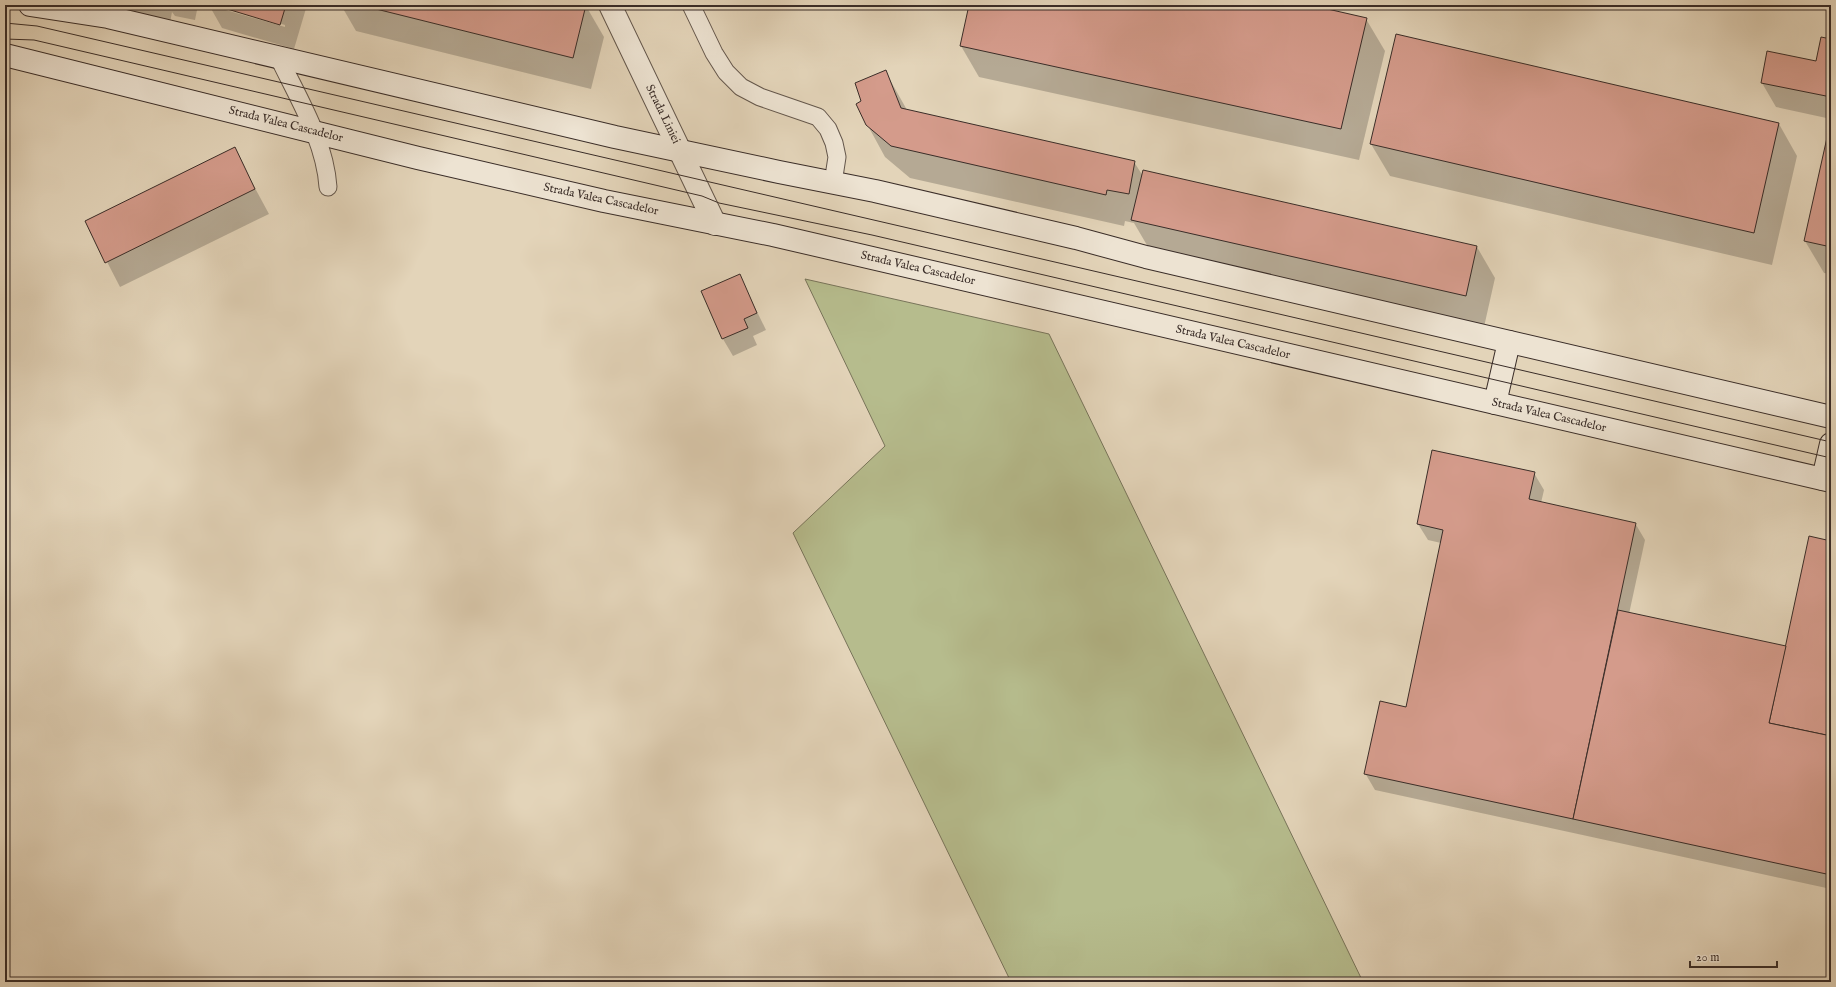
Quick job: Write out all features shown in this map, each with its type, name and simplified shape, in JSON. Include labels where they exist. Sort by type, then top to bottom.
[{"type":"main road","points":[[30,5],[108,17],[680,151],[875,191],[1038,229],[1146,257],[1831,417]]},
{"type":"main road","name":"Strada Liniei","points":[[610,5],[715,224]]},
{"type":"main road","name":"Strada Valea Cascadelor","points":[[5,55],[36,64],[313,130],[418,158],[824,247],[1827,480]]},
{"type":"main road","points":[[1495,403],[1509,342]]},
{"type":"main road","points":[[1827,480],[1831,444]]},
{"type":"lane","points":[[691,5],[714,53],[726,72],[741,87],[760,97],[818,117],[828,129],[834,143],[837,157],[833,183]]},
{"type":"lane","points":[[279,58],[313,130],[327,172],[328,187]]},
{"type":"green space","points":[[805,279],[1049,334],[1363,982],[1011,982],[793,533],[885,446]]},
{"type":"building","points":[[214,5],[286,5],[280,25]]},
{"type":"building","points":[[360,5],[586,5],[573,58]]},
{"type":"building","points":[[969,5],[1310,5],[1367,18],[1341,129],[960,46]]},
{"type":"building","points":[[1396,34],[1779,123],[1754,233],[1370,144]]},
{"type":"building","points":[[1821,37],[1831,39],[1831,97],[1761,83],[1767,51],[1816,61]]},
{"type":"building","points":[[886,70],[901,108],[1135,161],[1129,194],[1107,190],[1106,195],[891,146],[866,125],[856,104],[861,101],[855,83]]},
{"type":"building","points":[[1828,133],[1831,134],[1831,247],[1804,241]]},
{"type":"building","points":[[235,147],[255,189],[105,263],[85,221]]},
{"type":"building","points":[[1143,170],[1477,246],[1466,296],[1131,220]]},
{"type":"building","points":[[740,274],[757,313],[744,319],[748,328],[722,339],[701,291]]},
{"type":"building","points":[[1432,450],[1535,472],[1529,499],[1636,523],[1573,819],[1364,774],[1380,701],[1406,707],[1443,530],[1417,524]]},
{"type":"building","points":[[1809,536],[1831,541],[1831,736],[1769,723]]},
{"type":"building","points":[[1618,610],[1786,646],[1769,723],[1831,736],[1831,875],[1573,819]]},
{"type":"tram line","points":[[5,23],[37,26],[1831,442]]},
{"type":"tram line","points":[[5,39],[34,40],[702,196],[719,203],[872,235],[1831,458]]}]
